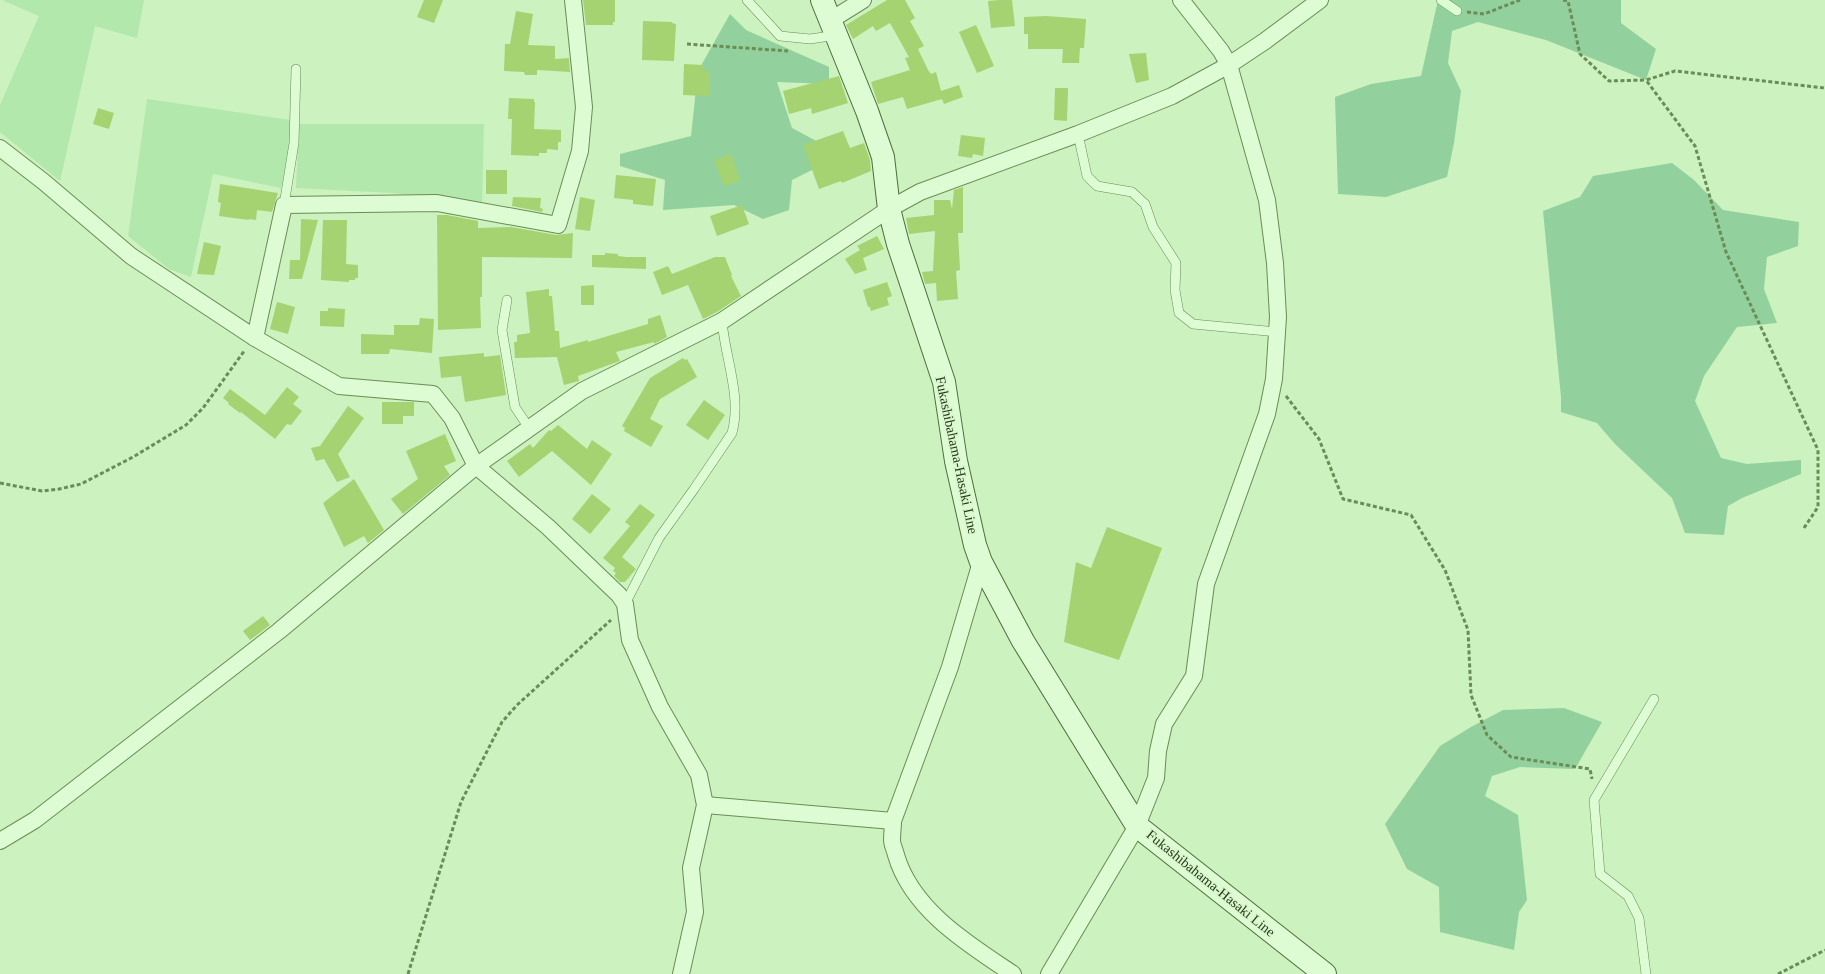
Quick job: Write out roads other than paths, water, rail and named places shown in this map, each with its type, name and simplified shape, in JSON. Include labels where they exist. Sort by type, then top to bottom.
[{"type":"main road","name":"Fukashibahama-Hasaki Line","points":[[830,18],[883,157],[889,209],[898,244],[944,382],[956,461],[975,545],[981,562],[1023,641],[1137,826],[1325,974]]},
{"type":"street","points":[[255,338],[284,205],[437,203],[558,226],[580,151],[584,107],[573,0]]},
{"type":"street","points":[[830,18],[863,0]]},
{"type":"street","points":[[1049,974],[1137,826],[1156,778],[1158,751],[1164,724],[1194,676],[1206,584],[1266,414],[1274,379],[1278,317],[1276,263],[1266,200],[1229,64],[1221,51],[1180,0]]},
{"type":"street","points":[[0,841],[35,820],[279,632],[476,466],[582,391],[722,321],[889,209],[920,192],[1078,134],[1172,96],[1265,41],[1320,0]]},
{"type":"street","points":[[0,148],[44,182],[131,256],[255,338],[339,386],[433,394],[452,418],[476,466],[548,527],[619,595],[626,605],[630,640],[660,707],[700,775],[705,805],[691,868],[695,912],[681,974]]},
{"type":"street","points":[[981,562],[950,667],[893,821],[892,842],[898,863],[910,886],[927,907],[948,927],[1013,974]]},
{"type":"street","points":[[705,805],[893,821]]},
{"type":"lane","points":[[747,0],[780,36],[810,39],[830,18]]},
{"type":"lane","points":[[1441,0],[1457,10]]},
{"type":"lane","points":[[284,205],[294,143],[296,69]]},
{"type":"lane","points":[[1078,134],[1087,176],[1098,186],[1132,192],[1145,204],[1153,227],[1176,263],[1175,290],[1179,313],[1193,324],[1277,332]]},
{"type":"lane","points":[[507,300],[502,330],[515,407],[529,428]]},
{"type":"lane","points":[[626,605],[659,538],[732,433],[735,423],[733,382],[722,321]]},
{"type":"lane","points":[[1646,974],[1639,918],[1628,896],[1600,874],[1594,800],[1654,699]]}]
